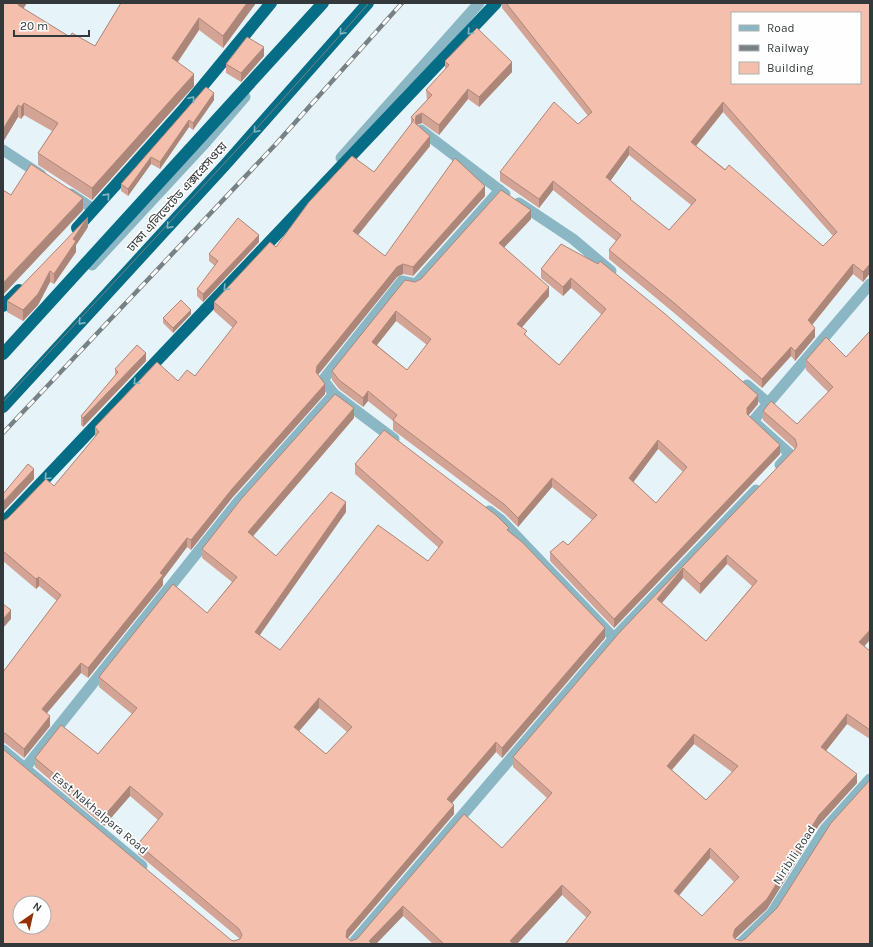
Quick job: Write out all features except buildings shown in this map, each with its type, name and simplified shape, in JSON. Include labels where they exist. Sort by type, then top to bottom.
[{"type":"highway","points":[[67,239],[182,111],[271,3]]},
{"type":"highway","name":"ঢাকা এলিভেটেড এক্সপ্রেসওয়ে","points":[[3,354],[324,3]]},
{"type":"highway","name":"ঢাকা এলিভেটেড এক্সপ্রেসওয়ে","points":[[3,408],[225,165],[368,3]]},
{"type":"highway","points":[[3,523],[496,3]]},
{"type":"highway","points":[[3,306],[30,278]]},
{"type":"street","points":[[3,360],[206,142],[324,3]]},
{"type":"street","points":[[242,270],[479,3]]},
{"type":"street","points":[[421,130],[500,190],[573,239],[621,278]]},
{"type":"street","points":[[3,150],[50,180]]},
{"type":"street","points":[[63,188],[89,206]]},
{"type":"street","points":[[402,446],[334,394],[323,380],[402,281],[416,284],[500,190]]},
{"type":"street","points":[[774,472],[790,454],[754,421],[870,284]]},
{"type":"street","points":[[738,378],[768,403]]},
{"type":"street","points":[[26,768],[237,502],[334,394]]},
{"type":"street","points":[[352,944],[614,638],[763,483]]},
{"type":"street","points":[[483,506],[501,520],[614,638]]},
{"type":"street","name":"East Nakhalpara Road","points":[[4,753],[26,768],[151,873]]},
{"type":"street","name":"Niribili Road","points":[[740,944],[772,914],[825,829],[870,779]]},
{"type":"tram line","points":[[3,402],[257,128],[369,3]]},
{"type":"railway","points":[[3,433],[275,145],[402,3]]}]
